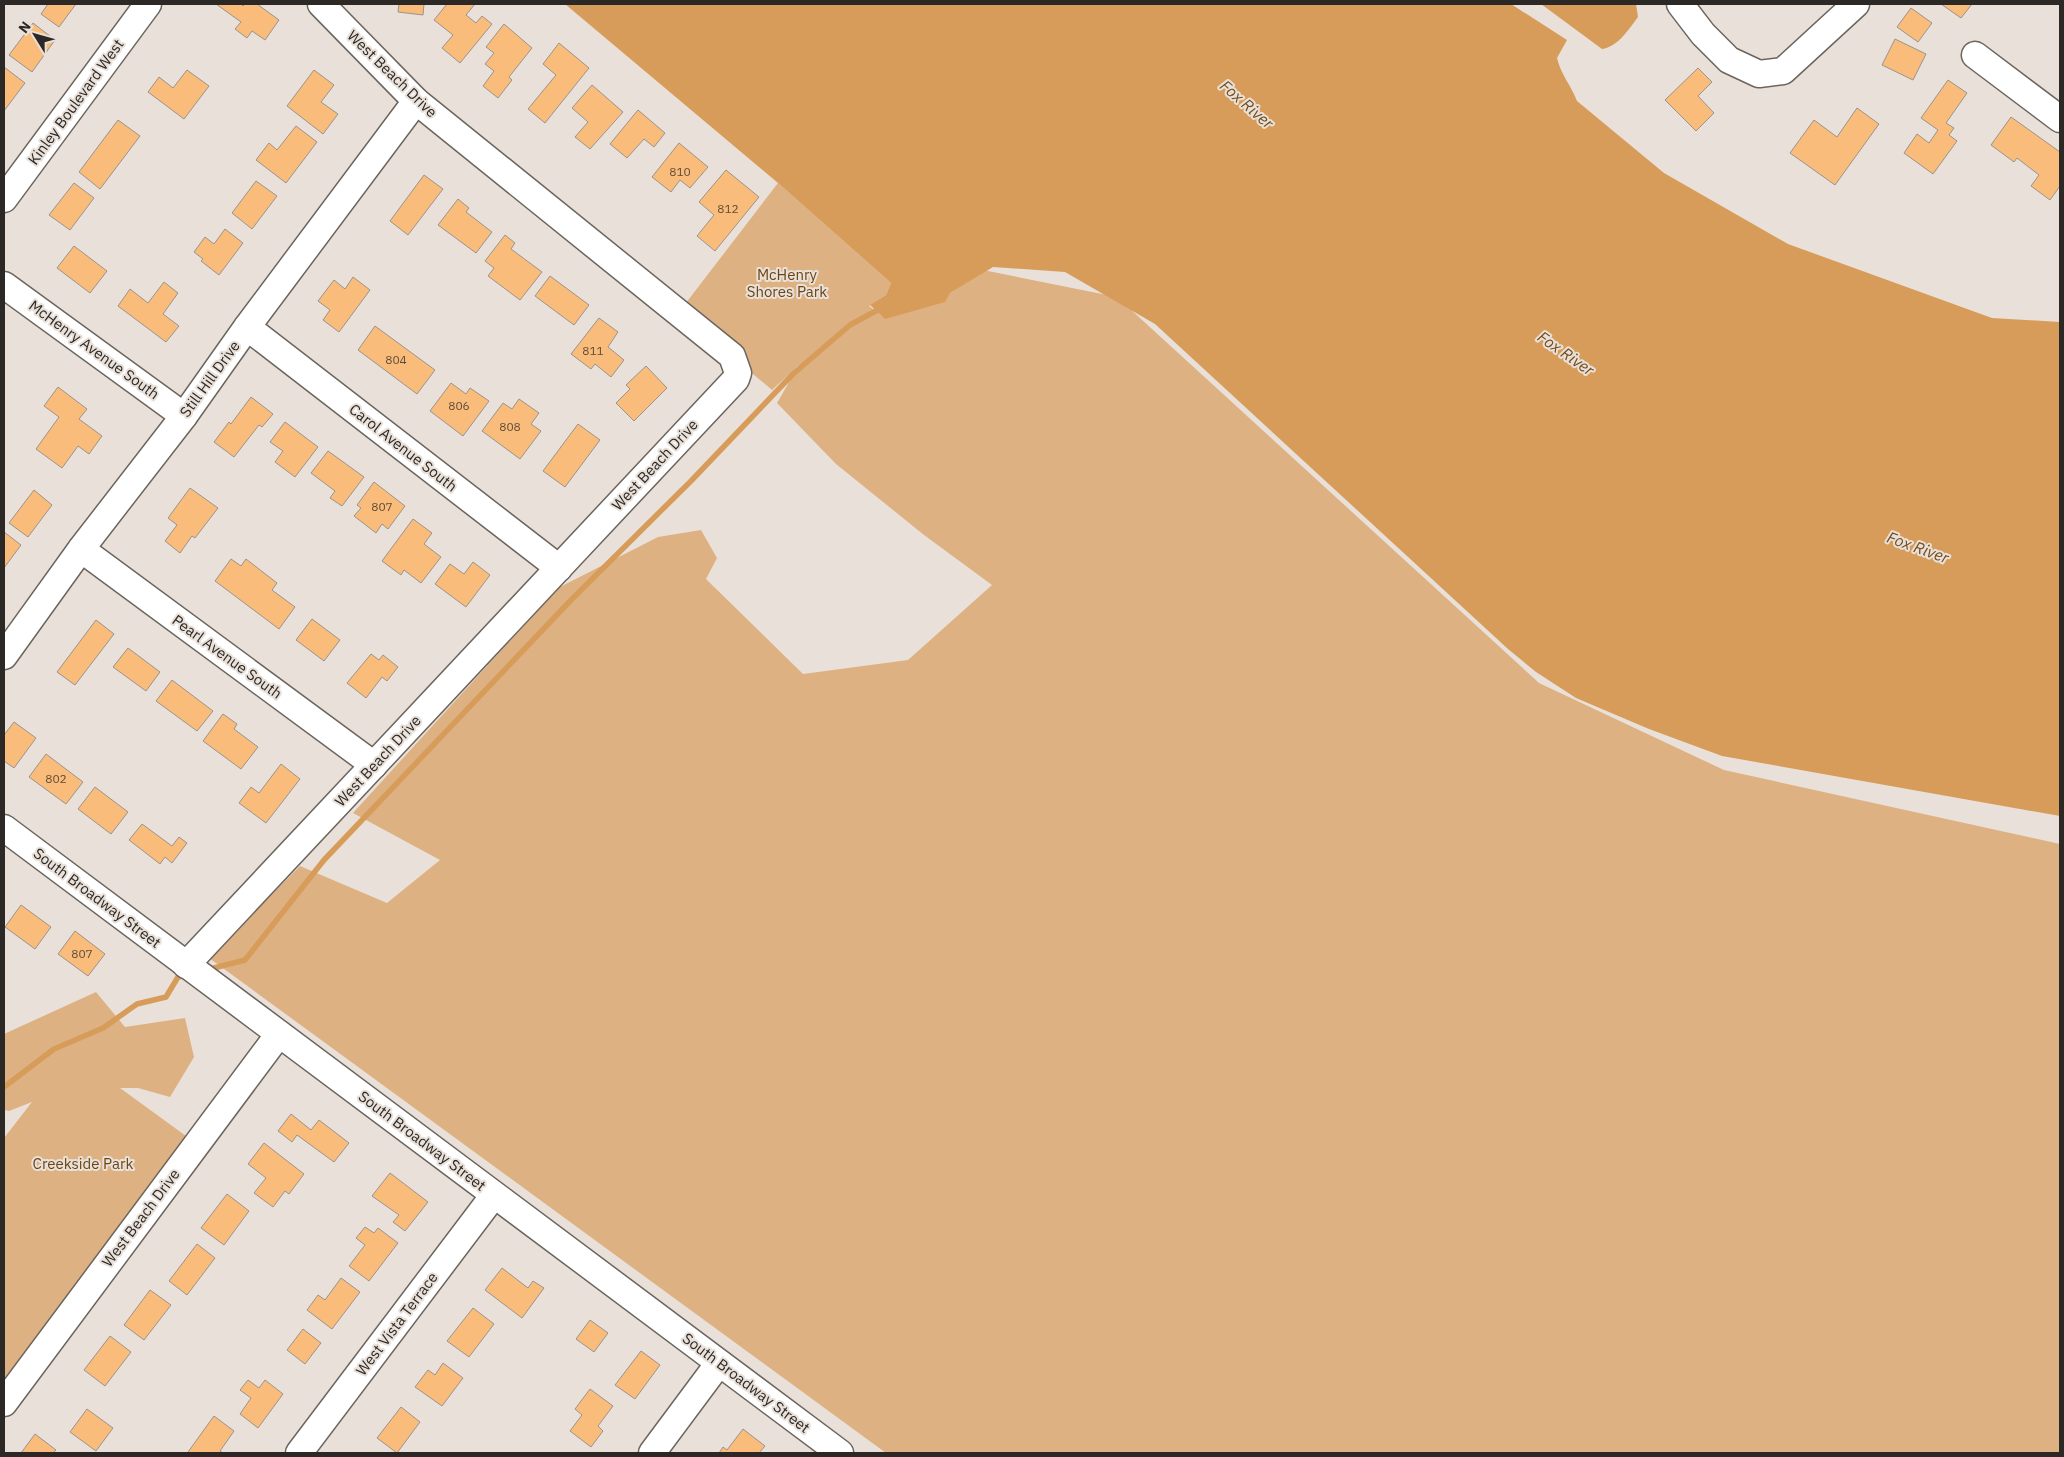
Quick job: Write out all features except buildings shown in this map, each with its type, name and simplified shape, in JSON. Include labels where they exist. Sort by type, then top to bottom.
[{"type":"street","name":"Kinley Boulevard West","points":[[4,199],[148,4]]},
{"type":"street","name":"West Beach Drive","points":[[186,965],[736,379],[738,372],[732,356],[416,101],[321,4]]},
{"type":"street","points":[[1680,4],[1703,34],[1729,60],[1759,74],[1783,71],[1854,6]]},
{"type":"street","points":[[1975,55],[2060,119]]},
{"type":"street","name":"Still Hill Drive","points":[[4,656],[81,549],[184,416],[247,327],[416,101]]},
{"type":"street","name":"McHenry Avenue South","points":[[4,285],[184,416]]},
{"type":"street","name":"Carol Avenue South","points":[[247,327],[559,568]]},
{"type":"street","name":"Pearl Avenue South","points":[[81,549],[374,765]]},
{"type":"street","name":"South Broadway Street","points":[[4,828],[840,1453]]},
{"type":"street","name":"West Beach Drive","points":[[4,1403],[279,1034]]},
{"type":"street","name":"West Vista Terrace","points":[[299,1453],[494,1195]]},
{"type":"street","points":[[652,1453],[719,1363]]},
{"type":"green space","name":"McHenry Shores Park","points":[[778,183],[891,283],[886,295],[869,306],[885,318],[950,293],[983,270],[1117,297],[1539,683],[1724,770],[2060,844],[2060,1453],[886,1453],[209,958],[300,866],[387,903],[440,860],[353,813],[558,588],[658,537],[701,530],[717,558],[706,579],[803,674],[908,660],[992,585],[924,535],[836,464],[777,403],[799,365],[772,390],[679,312]]},
{"type":"green space","name":"Creekside Park","points":[[96,992],[125,1027],[185,1018],[194,1057],[170,1097],[138,1088],[120,1088],[197,1144],[4,1403],[4,1138],[32,1102],[9,1111],[4,1110],[4,1034]]},
{"type":"water","name":"Fox River","points":[[565,4],[1511,4],[1567,40],[1557,58],[1577,101],[1664,173],[1788,244],[1992,318],[2060,322],[2060,816],[1722,756],[1649,729],[1576,698],[1536,672],[1508,649],[1155,324],[1065,272],[993,267],[950,293],[945,302],[885,319],[870,305],[886,295],[891,283],[778,183]]},
{"type":"water","points":[[1541,4],[1636,4],[1638,17],[1618,41],[1608,48],[1602,49]]},
{"type":"waterway","points":[[206,970],[245,960],[324,860],[572,599],[691,481],[793,374],[850,325],[883,307]]},
{"type":"waterway","points":[[4,1087],[54,1049],[103,1028],[137,1004],[166,997],[178,977],[188,975]]}]
